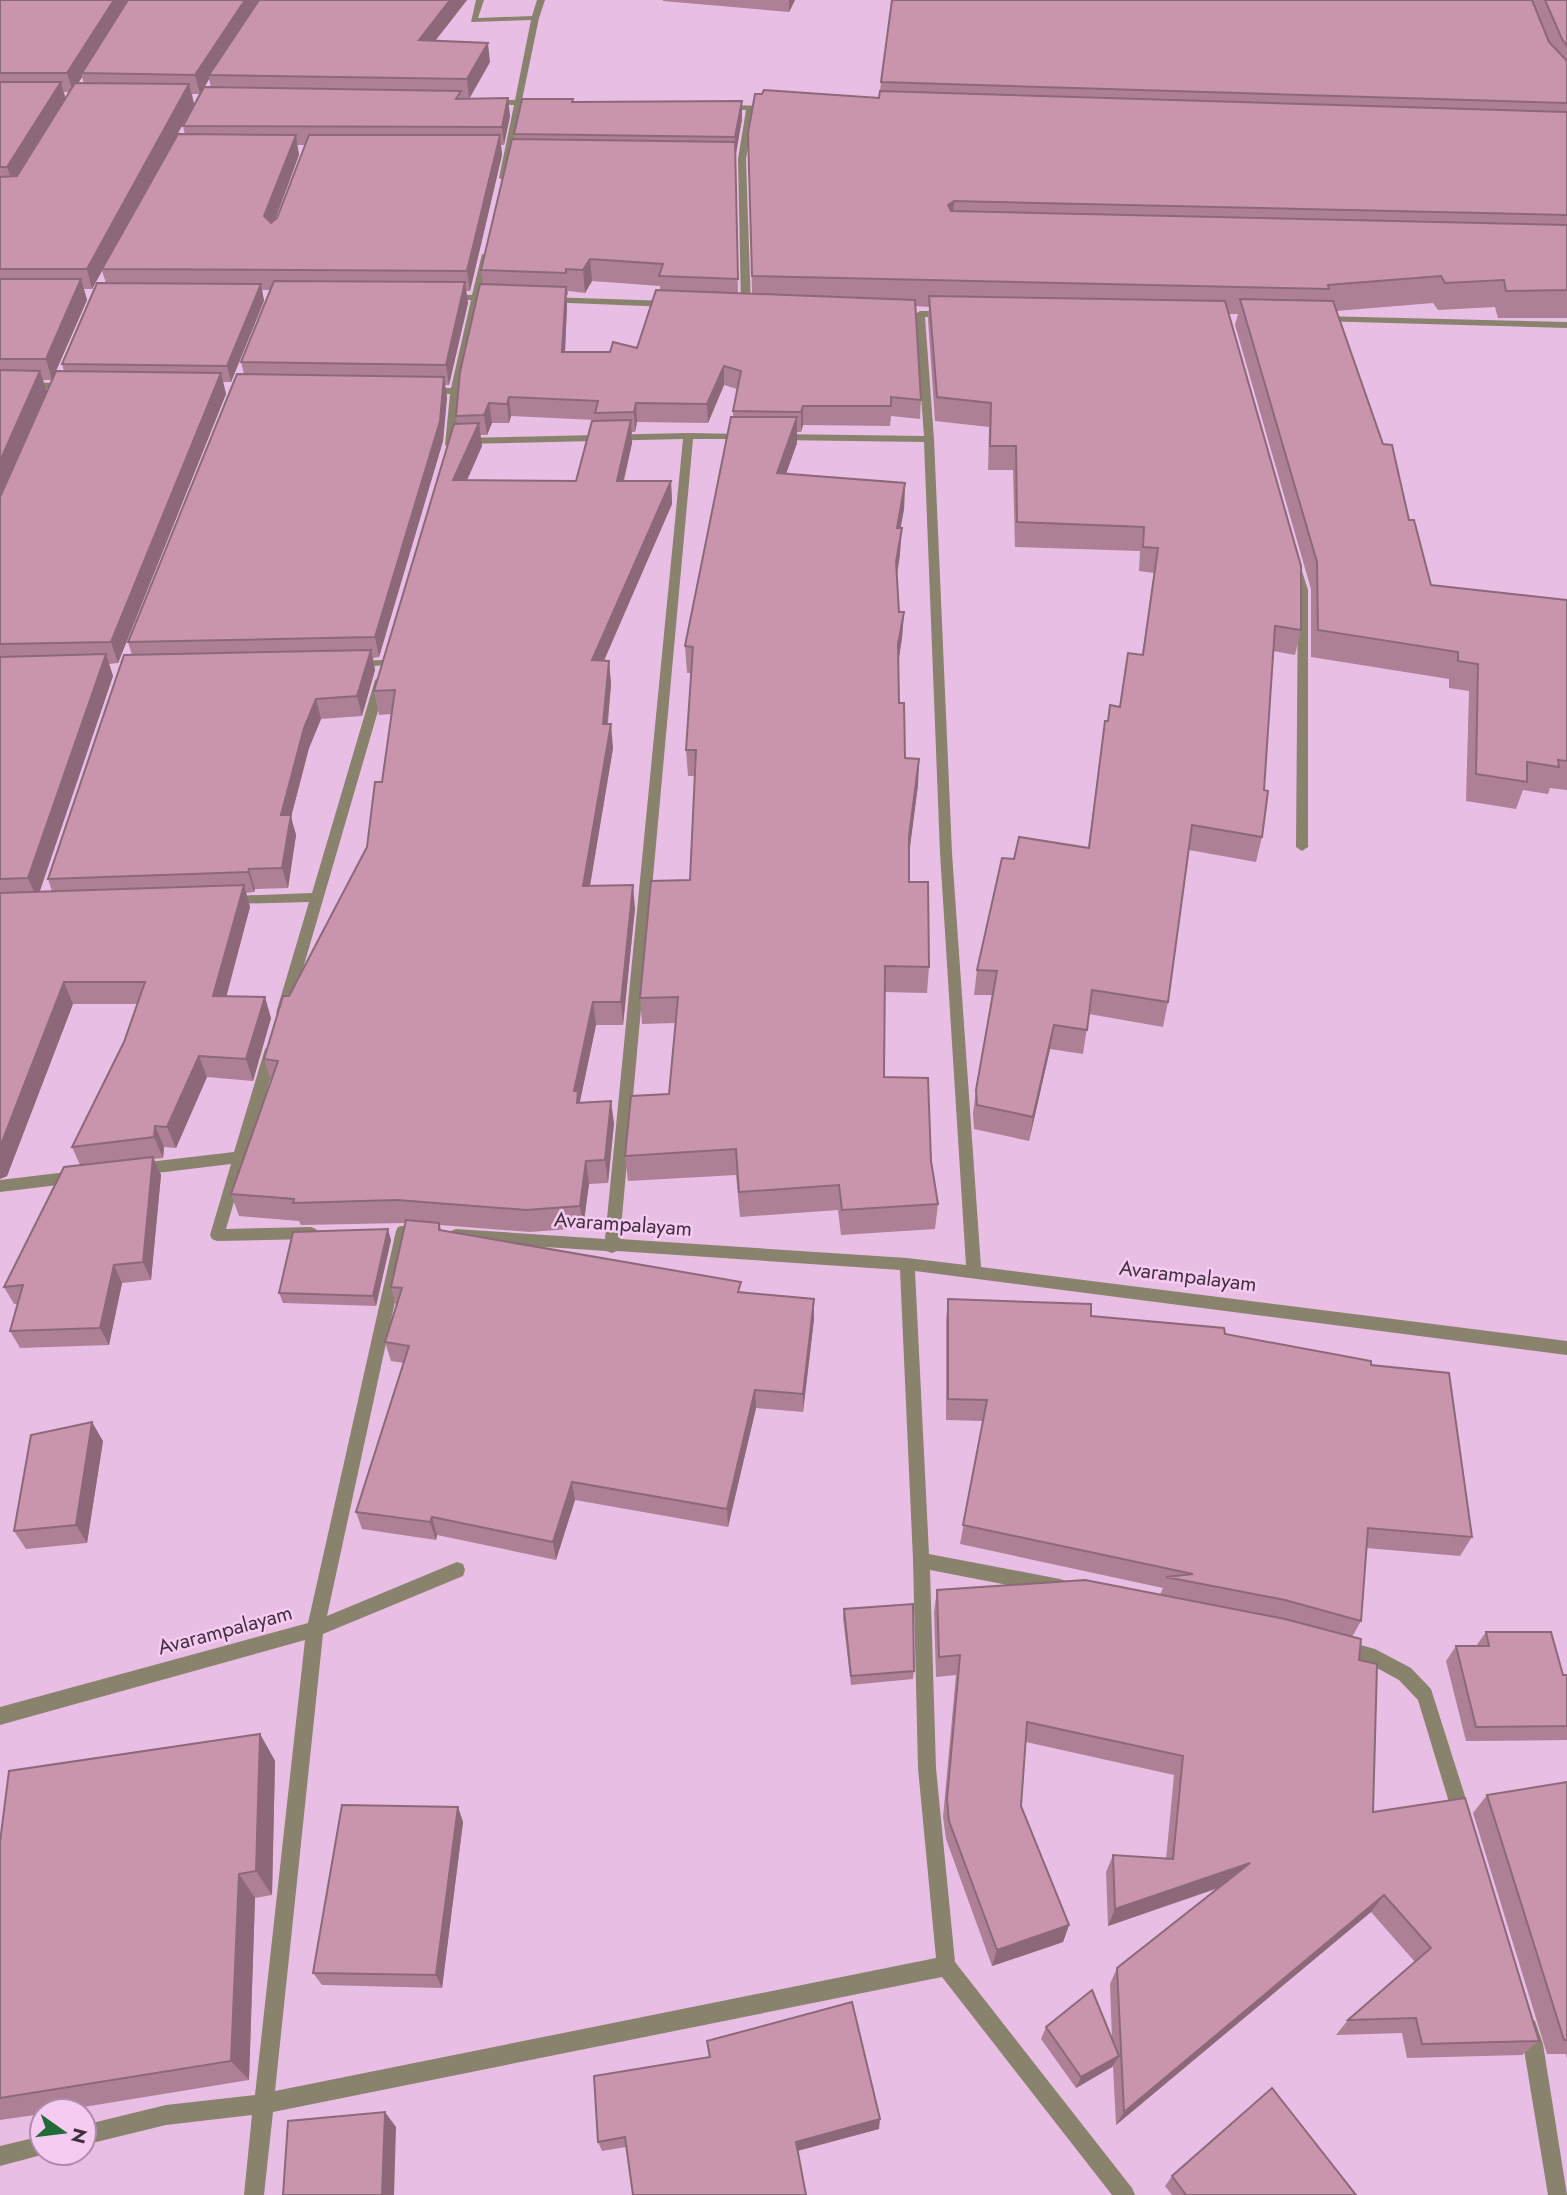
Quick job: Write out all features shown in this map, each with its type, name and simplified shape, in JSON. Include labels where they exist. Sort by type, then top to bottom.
[{"type":"street","points":[[480,0],[474,20],[535,18]]},
{"type":"street","points":[[499,195],[541,0]]},
{"type":"street","points":[[484,102],[547,104]]},
{"type":"street","points":[[709,107],[777,109]]},
{"type":"street","points":[[746,307],[742,159],[750,108]]},
{"type":"street","points":[[496,150],[522,156]]},
{"type":"street","points":[[728,159],[742,159]]},
{"type":"street","points":[[447,454],[451,441],[455,391],[488,246]]},
{"type":"street","points":[[435,297],[503,298]]},
{"type":"street","points":[[530,299],[678,305]]},
{"type":"street","points":[[732,307],[759,308]]},
{"type":"street","points":[[907,313],[962,314]]},
{"type":"street","points":[[920,313],[929,439],[946,853],[974,1271]]},
{"type":"street","points":[[1308,319],[1567,325]]},
{"type":"street","points":[[0,386],[84,386]]},
{"type":"street","points":[[414,391],[455,391]]},
{"type":"street","points":[[612,1247],[688,436]]},
{"type":"street","points":[[451,441],[755,437]]},
{"type":"street","points":[[769,437],[929,439]]},
{"type":"street","points":[[1292,551],[1303,590],[1302,847]]},
{"type":"street","points":[[278,1027],[389,650]]},
{"type":"street","points":[[344,664],[385,663]]},
{"type":"street","points":[[221,901],[317,897]]},
{"type":"street","points":[[275,1040],[217,1235],[323,1233]]},
{"type":"street","points":[[120,1171],[240,1157]]},
{"type":"street","points":[[0,1186],[93,1174]]},
{"type":"street","name":"Avarampalayam","points":[[0,1715],[315,1629],[396,1231],[906,1264],[1567,1348]]},
{"type":"street","points":[[906,1264],[921,1560],[927,1768],[946,1966],[1125,2195]]},
{"type":"street","points":[[921,1560],[1085,1592]]},
{"type":"street","points":[[254,2195],[315,1629],[457,1570]]},
{"type":"street","points":[[1329,1644],[1368,1655],[1405,1674],[1425,1695],[1469,1837]]},
{"type":"street","points":[[98,2132],[166,2115],[263,2104],[946,1966]]},
{"type":"street","points":[[1521,2005],[1533,2044],[1558,2195]]},
{"type":"street","points":[[0,2156],[28,2149]]},
{"type":"building","points":[[0,0],[114,0],[67,73],[0,73]]},
{"type":"building","points":[[128,0],[245,0],[195,75],[82,73]]},
{"type":"building","points":[[259,0],[450,0],[419,40],[488,43],[467,79],[209,75]]},
{"type":"building","points":[[892,0],[1532,0],[1549,42],[1567,61],[1567,103],[881,82]]},
{"type":"building","points":[[1545,0],[1567,0],[1567,46],[1562,39]]},
{"type":"building","points":[[0,82],[61,82],[7,167],[0,167]]},
{"type":"building","points":[[75,83],[189,84],[87,269],[0,269],[0,177],[17,176]]},
{"type":"building","points":[[204,87],[461,91],[456,99],[508,98],[502,127],[183,126]]},
{"type":"building","points":[[764,90],[879,98],[880,91],[1567,112],[1567,215],[954,201],[948,205],[951,211],[1567,225],[1567,290],[1506,291],[1504,280],[1445,283],[1441,276],[1328,285],[1329,289],[752,276],[748,133],[755,94],[762,94]]},
{"type":"building","points":[[522,99],[573,99],[572,102],[742,101],[735,137],[514,134]]},
{"type":"building","points":[[178,134],[296,135],[264,216],[271,223],[277,218],[309,135],[500,135],[467,271],[102,269]]},
{"type":"building","points":[[512,139],[735,142],[738,279],[659,276],[663,264],[590,259],[583,270],[566,269],[566,273],[481,270]]},
{"type":"building","points":[[0,279],[81,279],[46,359],[0,359]]},
{"type":"building","points":[[274,281],[465,282],[446,365],[241,362]]},
{"type":"building","points":[[97,283],[261,284],[227,366],[62,364]]},
{"type":"building","points":[[480,284],[566,287],[562,352],[610,352],[613,342],[637,348],[656,290],[915,300],[921,400],[891,397],[891,406],[803,406],[801,412],[733,411],[741,371],[724,366],[707,404],[636,403],[634,412],[595,413],[598,401],[509,397],[507,404],[489,403],[484,415],[456,416],[460,372]]},
{"type":"building","points":[[929,296],[1225,301],[1301,566],[1301,630],[1275,626],[1264,790],[1268,791],[1262,837],[1192,825],[1168,1002],[1092,990],[1087,1030],[1054,1025],[1033,1117],[977,1105],[976,1090],[997,971],[977,970],[1002,858],[1014,859],[1019,837],[1089,848],[1105,721],[1108,721],[1110,705],[1120,707],[1128,653],[1143,655],[1158,548],[1143,547],[1144,527],[1017,522],[1016,446],[990,446],[991,403],[937,397]]},
{"type":"building","points":[[1240,299],[1333,301],[1383,444],[1392,445],[1409,520],[1414,520],[1431,585],[1567,600],[1567,761],[1558,760],[1559,767],[1527,762],[1527,782],[1476,774],[1478,664],[1458,661],[1458,652],[1318,630],[1317,562]]},
{"type":"building","points":[[0,370],[40,371],[0,461]]},
{"type":"building","points":[[56,371],[221,373],[111,642],[0,644],[0,497]]},
{"type":"building","points":[[237,374],[444,377],[440,421],[375,637],[128,642]]},
{"type":"building","points":[[731,417],[797,417],[777,473],[905,483],[897,528],[902,528],[896,562],[899,612],[904,612],[898,644],[899,703],[904,703],[905,758],[919,759],[909,836],[909,882],[928,882],[929,967],[885,966],[884,1077],[928,1078],[931,1161],[938,1204],[842,1210],[839,1185],[739,1192],[736,1149],[625,1156],[631,1096],[669,1094],[678,997],[640,998],[651,881],[690,880],[696,750],[686,750],[693,647],[685,646]]},
{"type":"building","points":[[631,420],[617,481],[671,481],[592,660],[609,661],[603,724],[611,724],[583,886],[633,885],[621,1002],[593,1002],[574,1091],[578,1091],[577,1103],[611,1101],[605,1160],[586,1161],[580,1206],[526,1210],[397,1200],[293,1203],[294,1199],[231,1194],[278,1061],[264,1059],[283,996],[289,996],[367,847],[375,782],[382,782],[395,690],[374,691],[454,424],[479,423],[453,480],[576,481],[592,421]]},
{"type":"building","points":[[371,650],[357,696],[316,699],[304,728],[281,815],[291,815],[282,868],[249,869],[248,872],[48,879],[124,655]]},
{"type":"building","points":[[106,654],[28,878],[0,879],[0,657]]},
{"type":"building","points":[[244,885],[213,996],[265,997],[246,1059],[199,1056],[167,1127],[155,1126],[154,1137],[72,1147],[124,1042],[145,982],[64,982],[0,1147],[0,893]]},
{"type":"building","points":[[153,1157],[143,1262],[114,1265],[100,1328],[10,1331],[23,1285],[4,1287],[64,1167]]},
{"type":"building","points":[[406,1220],[439,1223],[439,1230],[741,1282],[738,1292],[814,1299],[803,1394],[755,1390],[727,1509],[572,1482],[553,1542],[432,1517],[430,1522],[356,1512],[409,1346],[385,1342],[402,1288],[391,1287]]},
{"type":"building","points":[[388,1229],[373,1296],[279,1293],[293,1232]]},
{"type":"building","points":[[948,1299],[1091,1304],[1091,1316],[1224,1328],[1225,1334],[1371,1361],[1371,1365],[1449,1373],[1472,1537],[1368,1528],[1361,1621],[1285,1600],[1166,1577],[1193,1574],[963,1525],[987,1400],[948,1399]]},
{"type":"building","points":[[92,1422],[76,1525],[14,1531],[31,1435]]},
{"type":"building","points":[[1085,1580],[1285,1619],[1361,1639],[1359,1660],[1377,1664],[1373,1812],[1465,1798],[1539,2041],[1422,2044],[1416,2018],[1348,2020],[1431,1948],[1384,1895],[1124,2112],[1117,1968],[1250,1863],[1115,1909],[1113,1855],[1173,1859],[1183,1756],[1027,1722],[1021,1806],[1069,1925],[997,1950],[949,1821],[947,1799],[960,1655],[939,1657],[937,1590]]},
{"type":"building","points":[[913,1604],[914,1671],[851,1676],[844,1609]]},
{"type":"building","points":[[1486,1632],[1551,1632],[1563,1675],[1567,1675],[1567,1726],[1476,1727],[1456,1646],[1489,1646]]},
{"type":"building","points":[[260,1734],[256,1871],[239,1874],[231,2061],[0,2098],[0,1842],[9,1771]]},
{"type":"building","points":[[1567,1782],[1567,2040],[1564,2040],[1487,1795]]},
{"type":"building","points":[[342,1805],[458,1807],[436,1975],[313,1973]]},
{"type":"building","points":[[1092,1990],[1119,2056],[1081,2077],[1046,2027]]},
{"type":"building","points":[[852,2002],[880,2119],[796,2142],[806,2195],[633,2195],[625,2137],[598,2142],[594,2076],[710,2057],[707,2041]]},
{"type":"building","points":[[1272,2088],[1356,2195],[1186,2195],[1172,2176]]},
{"type":"building","points":[[385,2112],[382,2195],[283,2195],[288,2121]]}]
